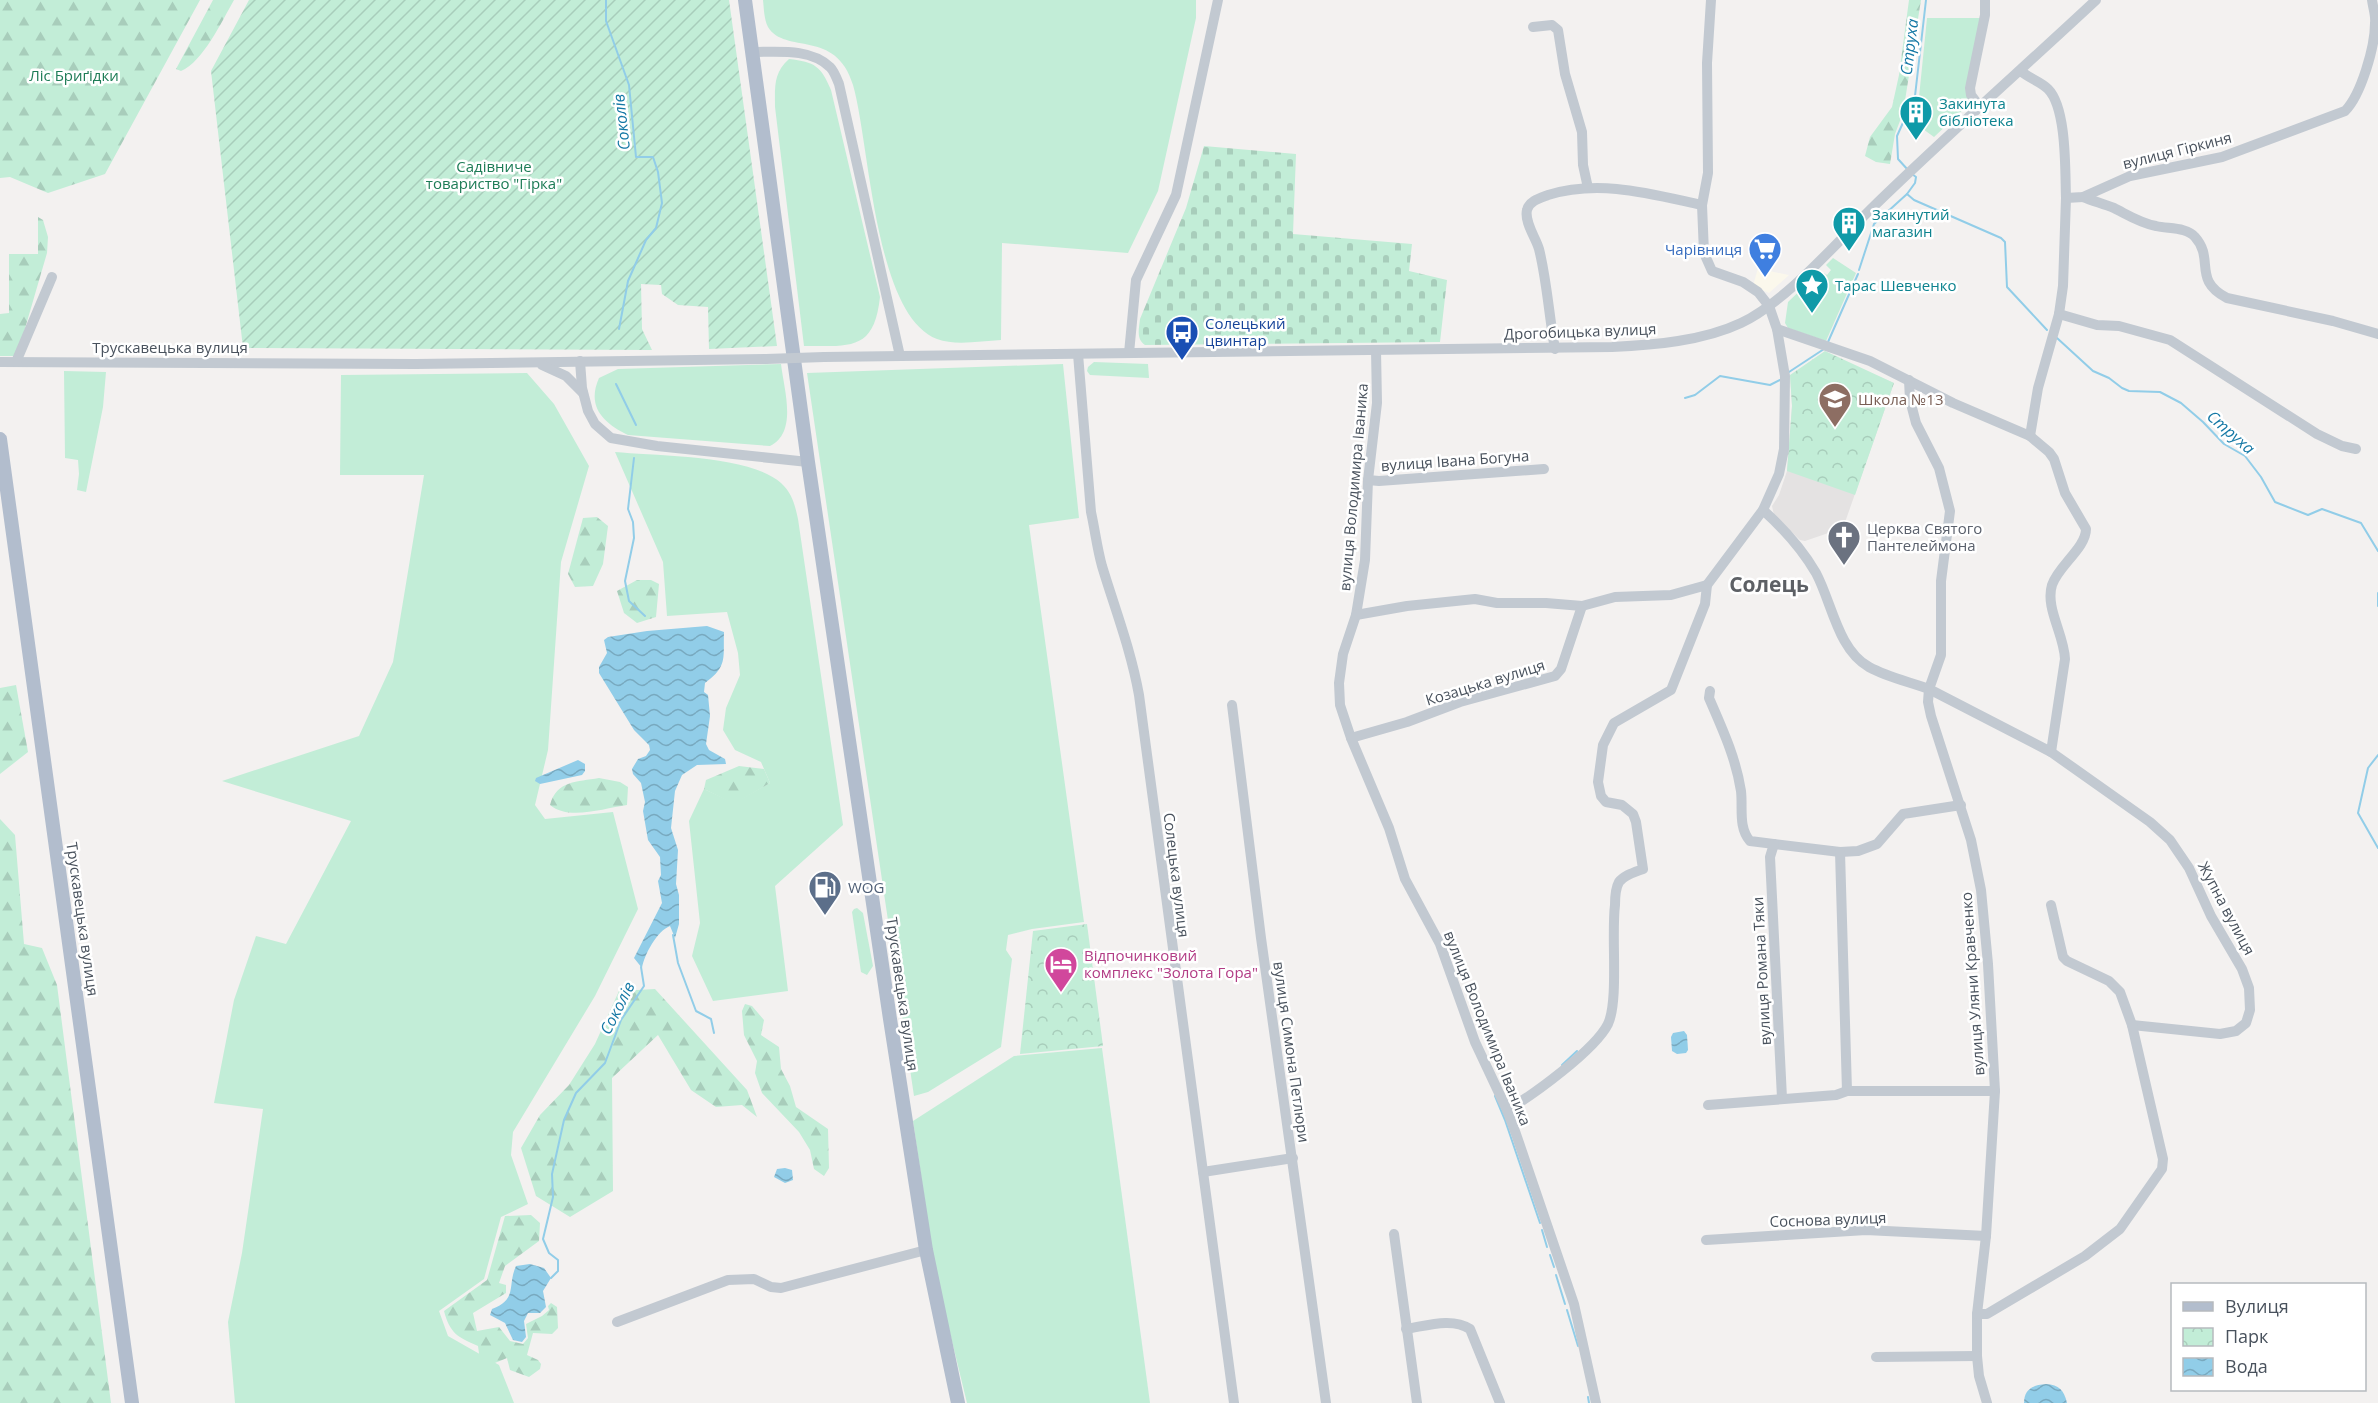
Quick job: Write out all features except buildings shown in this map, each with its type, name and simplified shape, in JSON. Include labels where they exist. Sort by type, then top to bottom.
[{"type":"main road","name":"Трускавецька вулиця","points":[[745,0],[808,462],[904,1112],[926,1250],[958,1403]]},
{"type":"main road","name":"Трускавецька вулиця","points":[[0,439],[132,1403]]},
{"type":"street","points":[[1129,353],[1136,280],[1176,195],[1218,0]]},
{"type":"street","points":[[1507,1110],[1534,1093],[1590,1047],[1607,1025],[1612,1008],[1613,918],[1617,888],[1626,876],[1643,869],[1633,814],[1622,805],[1606,802],[1601,796],[1598,782],[1603,745],[1614,723],[1671,690],[1705,604],[1707,585],[1763,510],[1779,474],[1784,449],[1785,376],[1777,329],[1769,306],[1758,292],[1743,282],[1712,271],[1704,253],[1702,205],[1708,173],[1707,63],[1711,0]]},
{"type":"street","points":[[1980,107],[1971,95],[1970,88],[1985,15],[1985,0]]},
{"type":"street","name":"Дрогобицька вулиця","points":[[766,359],[1555,349],[1639,346],[1692,338],[1742,323],[1769,306],[2096,0]]},
{"type":"street","name":"вулиця Гіркиня","points":[[2066,198],[2083,197],[2130,176],[2222,157],[2345,111],[2356,95],[2372,45],[2376,22],[2372,0]]},
{"type":"street","points":[[1533,27],[1552,25],[1558,30],[1565,74],[1582,132],[1588,188]]},
{"type":"street","points":[[752,52],[786,51],[814,56],[831,68],[839,84],[900,356]]},
{"type":"street","points":[[2021,71],[2049,90],[2054,98],[2065,146],[2063,286],[2059,314],[2046,355],[2030,436]]},
{"type":"street","points":[[1555,349],[1539,249],[1527,216],[1527,208],[1539,198],[1588,188],[1626,189],[1702,205]]},
{"type":"street","points":[[2083,197],[2112,207],[2142,223],[2191,232],[2197,238],[2202,250],[2208,285],[2228,298],[2332,321],[2378,334]]},
{"type":"street","points":[[16,362],[52,277]]},
{"type":"street","points":[[2059,314],[2097,324],[2119,326],[2170,340],[2317,434],[2342,446],[2356,449]]},
{"type":"street","points":[[1777,329],[1870,362],[1953,403],[2030,436],[2054,459],[2065,493],[2086,530],[2083,541],[2057,573],[2050,596],[2051,608],[2064,644],[2065,659],[2051,752]]},
{"type":"street","name":"вулиця Володимира Іваника","points":[[1376,350],[1377,403],[1368,480],[1365,560],[1356,615],[1343,654],[1339,683],[1342,715],[1389,828],[1405,879],[1440,944],[1475,1042],[1507,1110],[1574,1304],[1596,1403]]},
{"type":"street","name":"Солецька вулиця","points":[[1077,354],[1091,512],[1102,565],[1124,629],[1137,684],[1234,1403]]},
{"type":"street","name":"Трускавецька вулиця","points":[[0,362],[339,363],[766,359]]},
{"type":"street","points":[[580,361],[583,394],[594,424],[611,438],[657,446],[808,462]]},
{"type":"street","points":[[530,362],[548,366],[566,376],[583,394]]},
{"type":"street","points":[[1763,510],[1794,541],[1815,571],[1827,594],[1847,646],[1857,657],[1869,667],[1929,689],[1941,655],[1941,581],[1950,511],[1939,468],[1916,423],[1910,400],[1909,380]]},
{"type":"street","name":"вулиця Івана Богуна","points":[[1368,480],[1402,480],[1544,469]]},
{"type":"street","points":[[1356,615],[1475,598],[1497,603],[1582,606],[1615,597],[1671,595],[1707,585]]},
{"type":"street","name":"Козацька вулиця","points":[[1351,738],[1407,722],[1460,702],[1556,676],[1561,669],[1582,606]]},
{"type":"street","name":"Жупна вулиця","points":[[1929,689],[2051,752],[2150,822],[2170,840],[2189,868],[2211,916],[2242,969],[2249,987],[2250,1010],[2246,1023],[2236,1031],[2220,1034],[2132,1025]]},
{"type":"street","name":"вулиця Уляни Кравченко","points":[[1708,1105],[1836,1095],[1847,1091],[1995,1091],[1988,964],[1981,890],[1961,805],[1931,716],[1928,702],[1929,689]]},
{"type":"street","points":[[1710,691],[1709,698],[1733,756],[1741,791],[1744,834],[1750,841],[1840,852],[1868,849],[1877,844],[1903,814],[1961,805]]},
{"type":"street","name":"вулиця Симона Петлюри","points":[[1232,705],[1261,938],[1326,1403]]},
{"type":"street","name":"вулиця Романа Тяки","points":[[1774,844],[1770,857],[1782,1098]]},
{"type":"street","points":[[1840,852],[1847,1091]]},
{"type":"street","points":[[1982,1314],[2085,1256],[2120,1229],[2163,1169],[2163,1159],[2132,1025],[2120,992],[2109,981],[2063,957],[2051,905]]},
{"type":"street","points":[[1987,1403],[1979,1376],[1977,1356],[1982,1314],[1995,1091]]},
{"type":"street","points":[[1203,1172],[1293,1158]]},
{"type":"street","name":"Соснова вулиця","points":[[1706,1240],[1866,1230],[1929,1235],[1960,1233],[1986,1236]]},
{"type":"street","points":[[1394,1233],[1416,1403]]},
{"type":"street","points":[[617,1323],[728,1280],[754,1279],[771,1287],[792,1286],[926,1250]]},
{"type":"street","points":[[1406,1329],[1444,1323],[1463,1324],[1470,1329],[1500,1403]]},
{"type":"street","points":[[1876,1357],[1977,1356]]},
{"type":"shaded area","points":[[1758,268],[1789,275],[1769,293],[1753,286]]},
{"type":"shaded area","name":"Школа №13","points":[[1863,370],[1894,383],[1843,528],[1805,541],[1800,540],[1774,515],[1772,506],[1779,495],[1787,471],[1792,406],[1790,375]]},
{"type":"green space","name":"Ліс Бриґідки","points":[[0,0],[200,0],[105,174],[48,193],[10,177],[0,178]]},
{"type":"green space","points":[[213,0],[234,0],[197,59],[181,71],[176,69]]},
{"type":"green space","name":"Садівниче товариство \"Гірка\"","points":[[249,0],[729,0],[777,346],[709,349],[708,307],[678,305],[662,294],[661,285],[641,284],[642,329],[652,350],[243,348],[211,71]]},
{"type":"green space","points":[[763,0],[1196,0],[1196,18],[1158,191],[1128,253],[1002,243],[1001,340],[960,343],[937,339],[916,324],[900,297],[887,264],[870,185],[859,112],[853,85],[845,67],[835,56],[823,49],[786,40],[776,35],[768,27]]},
{"type":"green space","points":[[1909,0],[1921,0],[1903,113],[1895,134],[1890,164],[1876,162],[1865,156],[1870,137],[1892,107],[1899,75]]},
{"type":"green space","points":[[1927,18],[1980,18],[1969,104],[1934,137],[1909,119],[1919,97]]},
{"type":"green space","points":[[789,59],[816,67],[824,75],[831,90],[880,297],[877,315],[866,336],[847,345],[804,346],[775,107],[775,87],[778,75]]},
{"type":"green space","points":[[1204,146],[1296,154],[1293,234],[1412,244],[1409,271],[1447,280],[1440,342],[1145,345],[1142,343],[1139,337],[1140,319],[1186,208]]},
{"type":"green space","points":[[38,217],[43,220],[48,237],[47,253],[17,356],[0,356],[0,314],[9,313],[9,254],[38,254]]},
{"type":"green space","points":[[1833,258],[1856,273],[1826,341],[1788,328],[1785,323],[1788,302],[1811,280],[1824,273],[1827,275],[1831,270],[1826,265]]},
{"type":"green space","name":"Школа №13","points":[[1825,351],[1894,383],[1855,495],[1787,471],[1792,406],[1790,375]]},
{"type":"green space","points":[[1094,362],[1148,364],[1149,378],[1090,375],[1087,371],[1088,367]]},
{"type":"green space","points":[[781,364],[787,421],[779,440],[770,446],[628,435],[605,419],[596,406],[595,397],[599,378],[618,369]]},
{"type":"green space","points":[[1063,364],[1079,518],[1029,525],[1084,922],[1032,929],[1008,935],[1006,950],[1012,959],[1001,1047],[928,1092],[914,1096],[807,373]]},
{"type":"green space","points":[[64,371],[106,372],[103,407],[86,492],[77,490],[78,460],[65,458]]},
{"type":"green space","points":[[527,373],[554,404],[589,466],[561,562],[548,750],[535,805],[545,819],[613,812],[638,909],[595,996],[513,1132],[511,1155],[528,1204],[501,1217],[484,1279],[439,1311],[448,1336],[499,1365],[514,1403],[235,1403],[228,1322],[242,1253],[263,1109],[214,1103],[234,1000],[256,936],[286,944],[351,821],[222,781],[359,736],[393,662],[424,475],[340,475],[341,375]]},
{"type":"green space","points":[[615,452],[702,458],[748,467],[767,474],[781,483],[794,504],[843,825],[775,886],[788,991],[713,1001],[692,956],[700,923],[689,821],[704,789],[734,803],[770,783],[761,762],[735,750],[723,730],[726,708],[740,675],[738,653],[727,612],[667,616],[663,562]]},
{"type":"green space","points":[[597,517],[608,526],[603,564],[593,586],[575,587],[568,574],[583,518]]},
{"type":"green space","points":[[637,580],[651,580],[659,584],[656,617],[637,623],[624,613],[617,591]]},
{"type":"green space","points":[[16,685],[28,752],[0,774],[0,688]]},
{"type":"green space","points":[[739,766],[764,769],[770,783],[734,804],[704,789],[706,780]]},
{"type":"green space","points":[[599,778],[620,782],[628,787],[627,805],[577,813],[558,810],[550,805],[553,797],[563,787]]},
{"type":"green space","points":[[0,819],[15,835],[24,944],[42,948],[57,985],[111,1403],[0,1403]]},
{"type":"green space","points":[[857,908],[863,913],[873,966],[867,975],[861,972],[852,912]]},
{"type":"green space","name":"Відпочинковий комплекс \"Золота Гора\"","points":[[1087,924],[1103,1046],[1020,1054],[1033,931]]},
{"type":"green space","points":[[655,989],[747,1090],[757,1117],[742,1105],[716,1107],[691,1090],[658,1035],[612,1078],[613,1191],[570,1217],[536,1196],[521,1148],[540,1115],[569,1085],[595,1044],[619,991]]},
{"type":"green space","points":[[745,1004],[752,1006],[764,1020],[761,1035],[779,1047],[781,1069],[790,1086],[796,1107],[828,1129],[829,1168],[824,1176],[814,1169],[810,1150],[799,1132],[762,1093],[755,1073],[757,1061],[744,1035],[742,1011]]},
{"type":"green space","points":[[1102,1048],[1150,1403],[967,1403],[935,1271],[913,1121],[1014,1056]]},
{"type":"green space","points":[[531,1215],[540,1223],[539,1241],[505,1266],[499,1283],[506,1285],[506,1293],[473,1313],[477,1331],[499,1327],[510,1341],[523,1344],[528,1338],[526,1324],[542,1316],[549,1310],[548,1306],[551,1303],[557,1307],[558,1328],[552,1334],[533,1333],[527,1355],[541,1364],[540,1369],[529,1377],[510,1370],[507,1358],[490,1365],[480,1361],[478,1346],[455,1333],[444,1311],[487,1280],[505,1216]]},
{"type":"water","points":[[707,626],[724,632],[724,655],[718,672],[705,683],[704,692],[708,695],[710,716],[706,744],[709,750],[725,759],[726,764],[697,765],[682,775],[675,791],[671,828],[678,850],[676,884],[679,895],[679,924],[675,938],[670,926],[660,933],[648,950],[642,968],[634,958],[662,903],[658,881],[661,875],[660,857],[648,840],[641,783],[633,774],[632,769],[638,759],[646,756],[650,750],[649,745],[634,730],[599,673],[599,667],[607,653],[604,640],[608,637],[647,631]]},
{"type":"water","points":[[578,760],[585,764],[585,771],[582,775],[540,784],[535,781],[536,778]]},
{"type":"water","points":[[1684,1031],[1687,1035],[1688,1050],[1686,1053],[1677,1054],[1672,1051],[1671,1037],[1673,1033]]},
{"type":"water","points":[[777,1169],[792,1170],[793,1180],[785,1183],[774,1177]]},
{"type":"water","points":[[530,1264],[544,1268],[551,1278],[543,1291],[546,1307],[540,1313],[528,1313],[524,1321],[526,1337],[522,1342],[513,1340],[505,1323],[490,1315],[492,1309],[509,1296],[516,1266]]},
{"type":"water","points":[[2046,1384],[2060,1389],[2067,1403],[2024,1403],[2024,1398],[2030,1389]]},
{"type":"waterway","name":"Соколів","points":[[606,0],[606,21],[629,85],[636,157],[653,157],[658,172],[662,203],[656,228],[646,240],[628,281],[619,329]]},
{"type":"waterway","name":"Струха","points":[[1908,170],[1898,159],[1897,136],[1915,96],[1926,0]]},
{"type":"waterway","name":"Струха","points":[[1912,174],[1916,177],[1915,183],[1907,194],[1914,200],[2001,238],[2005,242],[2007,287],[2047,330]]},
{"type":"waterway","points":[[1859,270],[1874,224],[1907,194]]},
{"type":"waterway","points":[[1828,342],[1858,274]]},
{"type":"waterway","name":"Струха","points":[[2057,338],[2093,371],[2109,378],[2122,388],[2129,391],[2160,392],[2181,403],[2224,444],[2245,456],[2261,477],[2275,502],[2308,515],[2322,509],[2361,523],[2378,551]]},
{"type":"waterway","points":[[1789,372],[1824,349]]},
{"type":"waterway","points":[[1685,398],[1695,395],[1720,376],[1770,385],[1780,380]]},
{"type":"waterway","name":"Соколів","points":[[616,384],[636,425]]},
{"type":"waterway","name":"Соколів","points":[[634,458],[628,509],[633,522],[634,538],[625,581],[629,601],[645,616]]},
{"type":"waterway","name":"Струха","points":[[2378,593],[2378,606]]},
{"type":"waterway","points":[[2378,755],[2368,768],[2358,813],[2378,848]]},
{"type":"waterway","points":[[673,935],[678,963],[696,1011],[711,1019],[714,1033]]},
{"type":"waterway","name":"Соколів","points":[[551,1278],[558,1271],[558,1260],[549,1253],[543,1239],[553,1197],[552,1174],[564,1120],[576,1093],[605,1063],[621,1020],[644,986],[641,967]]},
{"type":"waterway","points":[[1562,1065],[1577,1051]]},
{"type":"waterway","points":[[1495,1096],[1540,1223]]},
{"type":"waterway","points":[[1542,1230],[1547,1247]]},
{"type":"waterway","points":[[1550,1255],[1554,1267]]},
{"type":"waterway","points":[[1556,1275],[1565,1304]]},
{"type":"waterway","points":[[1567,1310],[1578,1346]]},
{"type":"waterway","points":[[1588,1397],[1589,1403]]},
{"type":"place","name":"Закинута бібліотека","points":[[1916,141]]},
{"type":"place","name":"Закинутий магазин","points":[[1849,252]]},
{"type":"place","name":"Чарівниця","points":[[1765,278]]},
{"type":"place","name":"Тарас Шевченко","points":[[1812,314]]},
{"type":"place","name":"Солецький цвинтар","points":[[1182,361]]},
{"type":"place","name":"Школа №13","points":[[1835,428]]},
{"type":"place","name":"Церква Святого Пантелеймона","points":[[1844,566]]},
{"type":"place","name":"WOG","points":[[825,916]]},
{"type":"place","name":"Відпочинковий комплекс \"Золота Гора\"","points":[[1061,993]]},
{"type":"district","name":"Солець","points":[[1769,584]]}]
